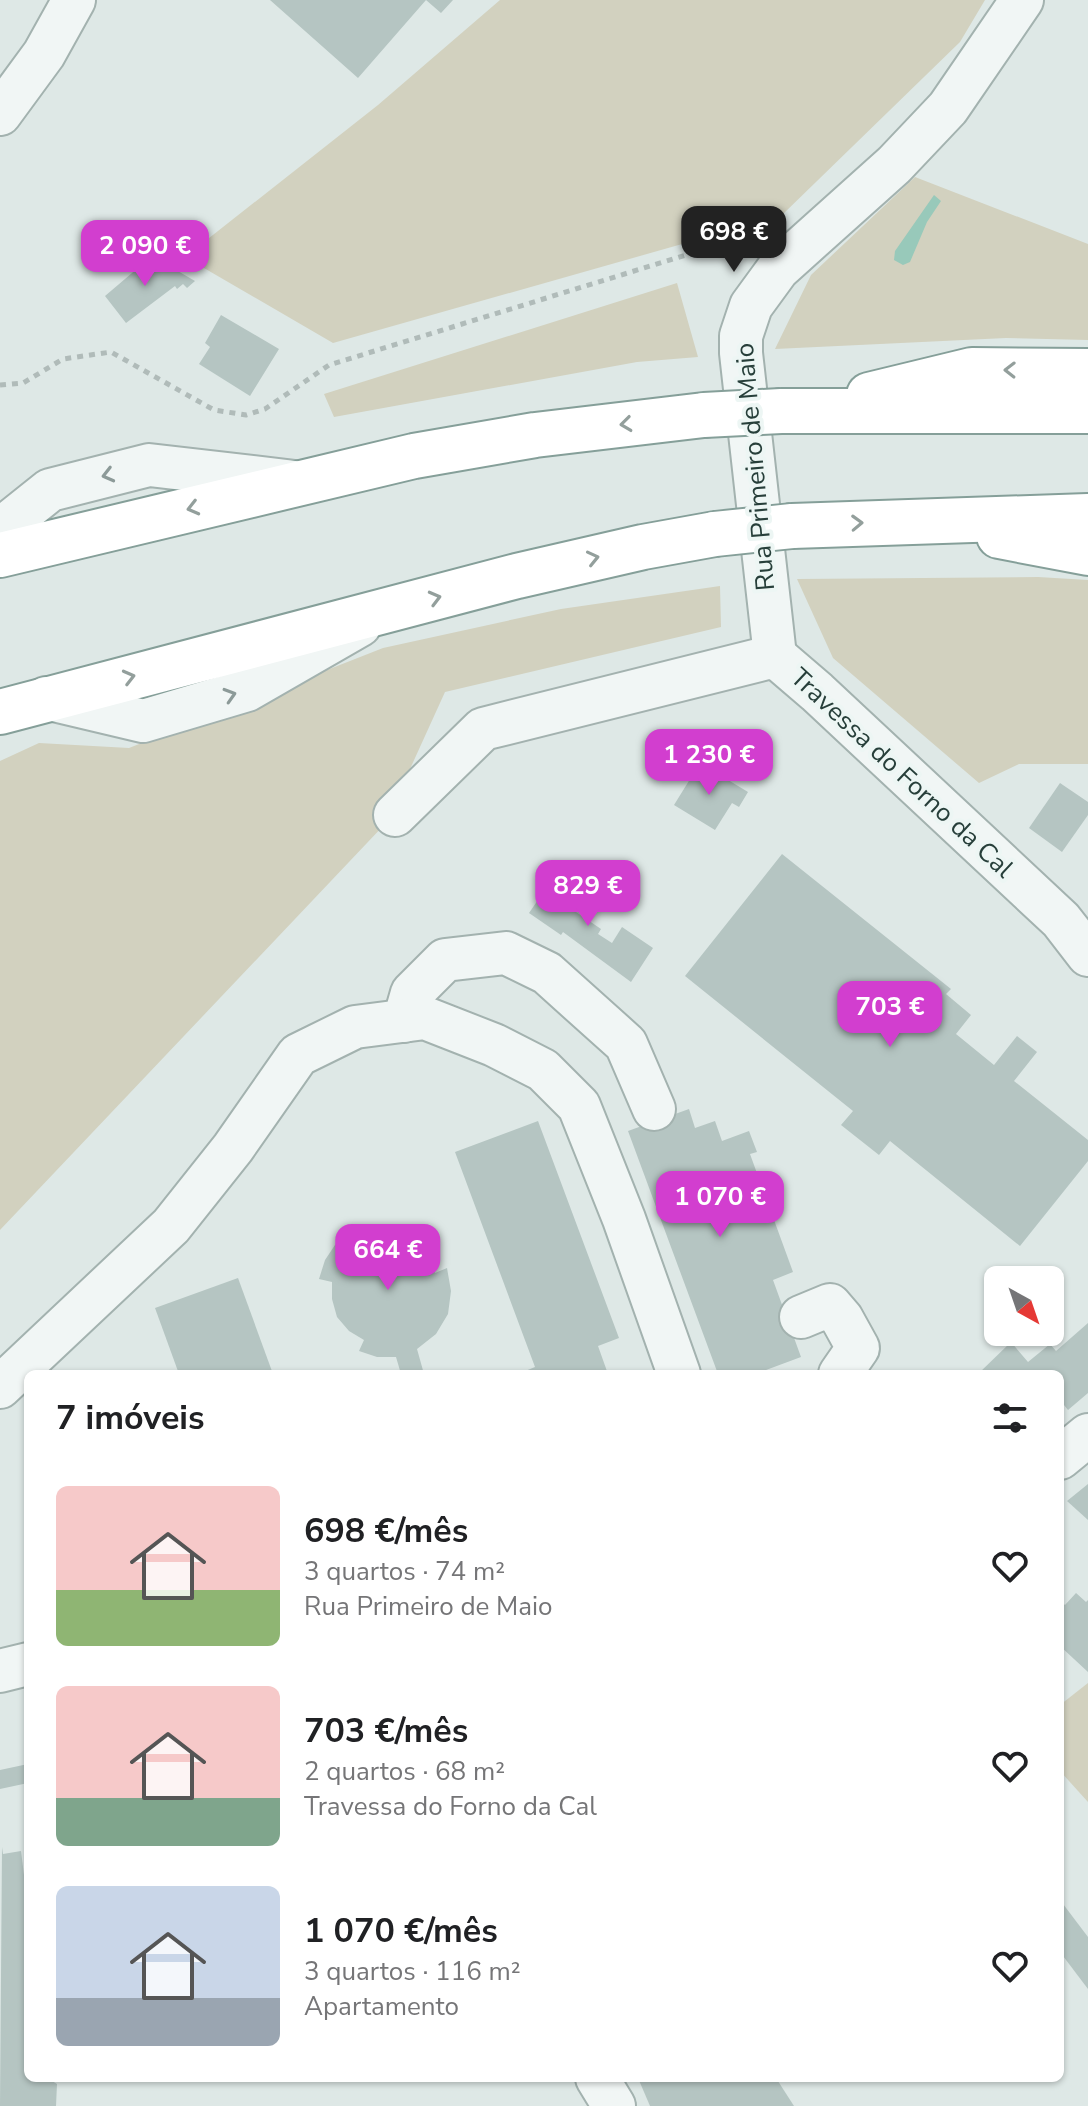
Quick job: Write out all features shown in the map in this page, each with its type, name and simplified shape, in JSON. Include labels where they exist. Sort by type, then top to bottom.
[{"type":"highway","points":[[791,411],[972,370],[1088,371]]},
{"type":"highway","points":[[0,555],[296,482],[414,456],[535,435],[704,415],[791,411],[1088,411]]},
{"type":"highway","points":[[16,708],[545,569],[715,534],[792,526],[1088,516]]},
{"type":"highway","points":[[922,520],[1088,553]]},
{"type":"street","points":[[0,114],[44,54],[74,0]]},
{"type":"street","name":"Rua Primeiro de Maio","points":[[775,656],[741,353],[741,336],[751,306],[778,269],[894,165],[948,108],[1022,0]]},
{"type":"street","points":[[0,530],[50,490],[149,465],[296,482]]},
{"type":"street","name":"Travessa do Forno da Cal","points":[[395,815],[483,729],[775,656],[1061,920],[1088,955]]},
{"type":"street","points":[[404,1021],[412,993],[445,960],[506,953],[547,973],[626,1044],[654,1109]]},
{"type":"street","points":[[0,1387],[171,1226],[233,1148],[298,1055],[355,1027],[425,1018],[494,1045],[543,1070],[579,1106],[624,1219],[678,1370]]},
{"type":"street","points":[[801,1317],[830,1305],[842,1319],[858,1348],[843,1370]]},
{"type":"street","points":[[1064,1455],[1088,1435]]},
{"type":"street","points":[[0,1671],[24,1665]]},
{"type":"street","points":[[599,2082],[614,2106]]},
{"type":"path","points":[[0,385],[23,383],[63,359],[111,352],[214,410],[246,415],[265,409],[329,365],[686,255],[732,248],[778,269]]},
{"type":"shaded area","points":[[500,0],[985,0],[960,42],[781,216],[333,343],[185,257],[378,105]]},
{"type":"shaded area","points":[[915,177],[1088,244],[1088,340],[1006,338],[775,349],[811,275]]},
{"type":"shaded area","points":[[934,195],[941,201],[927,222],[910,262],[903,265],[894,260],[895,251]]},
{"type":"shaded area","points":[[677,283],[698,357],[637,362],[334,417],[324,394]]},
{"type":"shaded area","points":[[1038,577],[1088,580],[1088,764],[1019,764],[979,783],[833,658],[797,579]]},
{"type":"shaded area","points":[[720,586],[721,627],[445,692],[385,824],[0,1230],[0,761],[39,743],[129,748],[383,648],[561,609]]},
{"type":"shaded area","points":[[1088,1683],[1088,1802],[1064,1775],[1064,1702]]},
{"type":"building","points":[[270,0],[426,0],[358,78]]},
{"type":"building","points":[[426,0],[453,0],[441,13]]},
{"type":"building","points":[[152,256],[195,281],[187,288],[183,284],[177,289],[175,286],[126,323],[105,296]]},
{"type":"building","points":[[221,315],[279,349],[250,396],[199,364],[210,347],[205,343]]},
{"type":"building","points":[[700,763],[748,792],[739,807],[732,803],[715,830],[674,805]]},
{"type":"building","points":[[1060,783],[1088,802],[1088,815],[1062,852],[1029,828]]},
{"type":"building","points":[[782,854],[951,989],[946,994],[971,1015],[956,1034],[994,1065],[1017,1036],[1037,1052],[1014,1081],[1088,1140],[1088,1161],[1020,1246],[890,1141],[879,1155],[841,1125],[853,1111],[685,976]]},
{"type":"building","points":[[558,871],[589,893],[576,912],[601,929],[598,934],[612,943],[622,927],[653,948],[631,982],[563,932],[561,935],[529,913]]},
{"type":"building","points":[[689,1109],[695,1128],[715,1121],[722,1141],[749,1131],[757,1152],[750,1154],[793,1272],[773,1280],[801,1357],[766,1370],[717,1370],[628,1131]]},
{"type":"building","points":[[538,1121],[619,1338],[598,1346],[607,1370],[528,1370],[535,1367],[455,1152]]},
{"type":"building","points":[[392,1224],[416,1231],[427,1238],[419,1251],[435,1273],[447,1268],[451,1291],[448,1314],[436,1334],[417,1349],[423,1370],[400,1370],[396,1357],[377,1357],[359,1351],[364,1340],[349,1331],[337,1317],[332,1299],[332,1282],[319,1279],[325,1260],[335,1245],[349,1233],[365,1226]]},
{"type":"building","points":[[238,1278],[272,1370],[178,1370],[155,1308]]},
{"type":"building","points":[[1088,1323],[1088,1393],[1068,1410],[1064,1405],[1064,1370],[982,1370],[1007,1346],[1014,1346],[1028,1362],[1052,1346],[1056,1351],[1064,1346]]},
{"type":"building","points":[[1088,1484],[1088,1520],[1067,1501]]},
{"type":"building","points":[[1076,1593],[1086,1602],[1088,1600],[1088,1672],[1064,1650],[1065,1605]]},
{"type":"building","points":[[24,1765],[24,1784],[0,1789],[0,1770]]},
{"type":"building","points":[[2,1847],[3,1854],[21,1851],[24,1875],[24,2082],[57,2084],[56,2106],[0,2106]]},
{"type":"building","points":[[1064,1905],[1088,1937],[1088,1989],[1064,1957]]},
{"type":"building","points":[[640,2082],[779,2082],[794,2106],[650,2106]]}]
